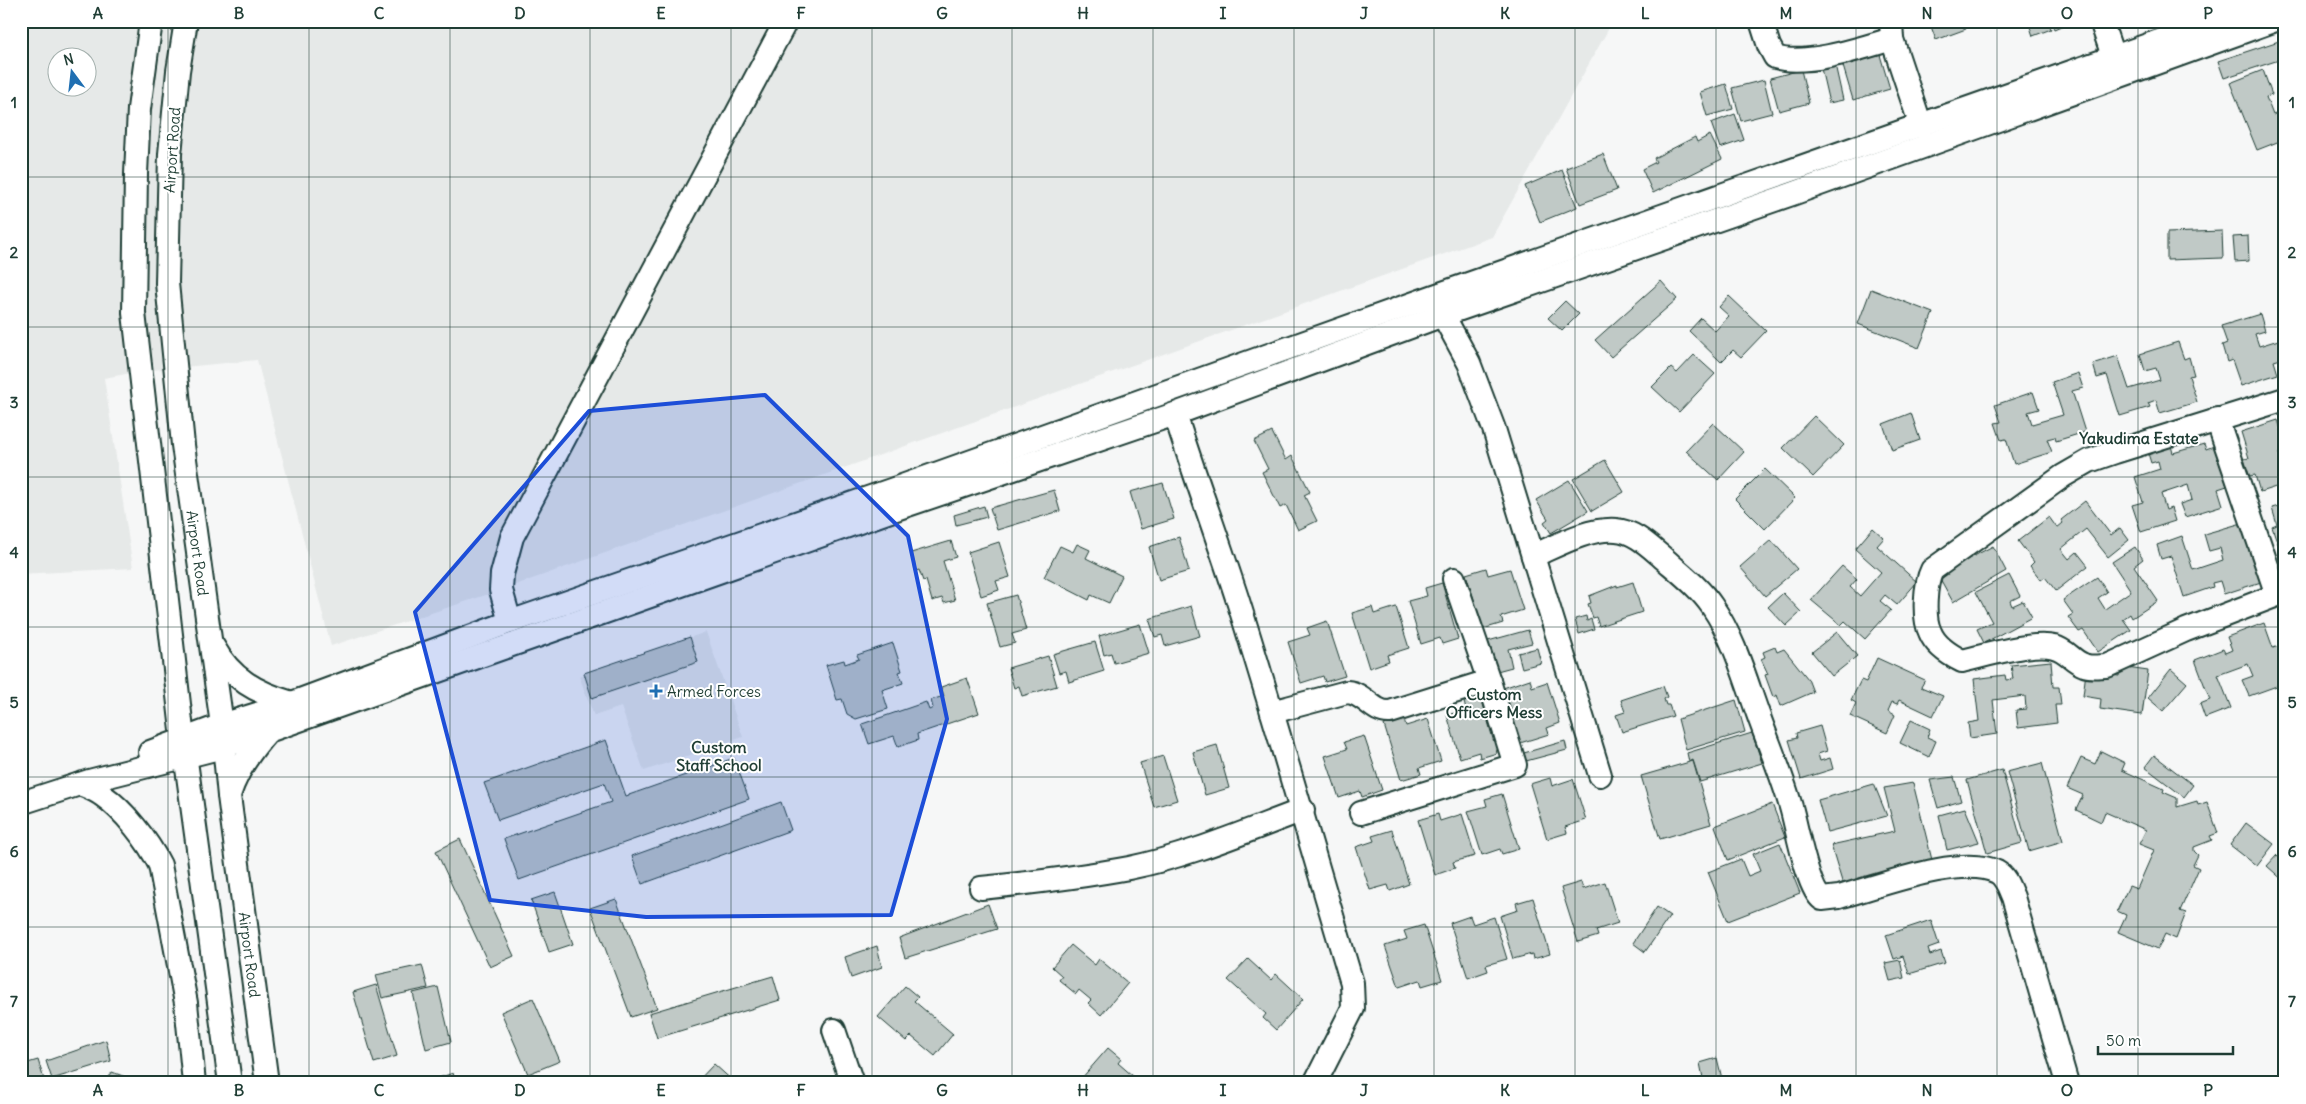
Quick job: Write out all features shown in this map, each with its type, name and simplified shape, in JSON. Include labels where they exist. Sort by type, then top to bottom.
[{"type":"street","points":[[151,21],[138,128],[134,313],[184,747],[230,1083]]},
{"type":"street","name":"Airport Road","points":[[186,21],[170,154],[167,283],[183,445],[222,724],[229,796],[267,1083]]},
{"type":"street","points":[[510,622],[501,590],[502,574],[512,537],[786,21]]},
{"type":"street","points":[[1761,21],[1769,46],[1776,58],[1786,61],[1846,53],[1892,30],[1921,126]]},
{"type":"street","points":[[2101,21],[2112,56]]},
{"type":"street","points":[[21,803],[85,783],[113,766],[184,747],[223,747],[1058,453],[1175,414],[1789,184],[1921,126],[2112,56],[2216,21]]},
{"type":"street","points":[[184,747],[222,724],[292,702],[510,622],[891,490],[1424,299],[1789,184],[2273,21]]},
{"type":"street","points":[[1443,315],[1469,364],[1494,429],[1600,776]]},
{"type":"street","points":[[2217,419],[2281,593],[2186,630],[2107,666],[2084,665],[2066,651],[2052,646],[1996,653],[1962,661],[1949,654],[1930,633],[1926,590],[1927,579],[1932,570],[2063,476],[2083,465],[2217,419],[2285,399]]},
{"type":"street","points":[[1175,414],[1303,810],[1352,983],[1353,1008],[1315,1083]]},
{"type":"street","points":[[1533,556],[1598,531],[1617,530],[1631,534],[1648,545],[1682,574],[1711,604],[1726,628],[1738,659],[1790,805],[1816,895],[1822,899],[1839,897],[1949,868],[1982,867],[1998,872],[2005,879],[2014,897],[2067,1083]]},
{"type":"street","points":[[1360,813],[1511,768],[1515,764],[1454,579]]},
{"type":"street","points":[[209,638],[220,659],[235,676],[251,688],[274,698],[292,702]]},
{"type":"street","points":[[1272,712],[1347,692],[1355,693],[1377,710],[1390,712],[1489,681]]},
{"type":"street","points":[[229,796],[247,757],[270,730]]},
{"type":"street","points":[[85,783],[102,794],[117,809],[152,848],[160,865],[186,1003],[194,1083]]},
{"type":"street","points":[[981,888],[1039,882],[1130,868],[1202,848],[1303,810]]},
{"type":"street","points":[[834,1030],[852,1083]]},
{"type":"highlighted area","points":[[765,395],[908,536],[947,719],[891,915],[646,917],[490,900],[415,612],[589,411]]},
{"type":"shaded area","points":[[21,21],[1613,21],[1492,237],[501,590],[331,646],[257,360],[142,371],[104,378],[133,568],[21,574]]},
{"type":"shaded area","name":"Armed Forces","points":[[706,632],[743,737],[644,771],[621,707],[594,716],[579,676]]},
{"type":"building","points":[[1929,21],[1963,21],[1966,29],[1936,40]]},
{"type":"building","points":[[2035,21],[2048,21],[2051,29],[2033,36],[2029,24]]},
{"type":"building","points":[[2051,21],[2073,21],[2054,29]]},
{"type":"building","points":[[2285,39],[2285,58],[2224,78],[2218,61]]},
{"type":"building","points":[[1880,55],[1890,89],[1853,100],[1843,66]]},
{"type":"building","points":[[1834,60],[1843,100],[1829,103],[1820,64]]},
{"type":"building","points":[[1801,70],[1809,103],[1779,111],[1770,78]]},
{"type":"building","points":[[2263,70],[2272,95],[2266,97],[2273,115],[2279,112],[2285,126],[2285,139],[2257,150],[2230,83]]},
{"type":"building","points":[[1764,80],[1772,113],[1741,121],[1732,88]]},
{"type":"building","points":[[1726,84],[1733,109],[1707,116],[1700,92]]},
{"type":"building","points":[[1735,114],[1744,140],[1720,148],[1711,123]]},
{"type":"building","points":[[1710,135],[1722,159],[1653,193],[1642,169],[1656,162],[1654,158],[1695,137],[1697,142]]},
{"type":"building","points":[[1603,154],[1617,190],[1580,204],[1566,168]]},
{"type":"building","points":[[1562,170],[1577,207],[1540,222],[1525,186]]},
{"type":"building","points":[[2222,231],[2223,258],[2167,260],[2167,233]]},
{"type":"building","points":[[2248,236],[2249,261],[2235,262],[2233,237]]},
{"type":"building","points":[[1661,281],[1677,299],[1611,357],[1595,340]]},
{"type":"building","points":[[1871,289],[1933,313],[1919,348],[1858,324]]},
{"type":"building","points":[[1729,296],[1766,331],[1741,357],[1733,350],[1721,362],[1689,331],[1701,318],[1715,331],[1729,316],[1719,307]]},
{"type":"building","points":[[1565,301],[1579,314],[1562,331],[1548,318]]},
{"type":"building","points":[[2285,301],[2285,323],[2279,303]]},
{"type":"building","points":[[2260,314],[2265,331],[2255,334],[2259,346],[2285,338],[2285,362],[2282,363],[2281,359],[2274,361],[2278,374],[2241,386],[2232,360],[2227,362],[2222,345],[2227,343],[2221,326]]},
{"type":"building","points":[[2178,342],[2184,359],[2189,357],[2194,375],[2189,376],[2197,402],[2160,413],[2156,400],[2148,403],[2150,407],[2120,416],[2107,375],[2097,378],[2093,364],[2118,356],[2129,389],[2160,380],[2156,368],[2145,371],[2140,354]]},
{"type":"building","points":[[1694,355],[1715,374],[1679,412],[1652,387],[1671,368],[1677,373]]},
{"type":"building","points":[[2078,373],[2083,388],[2072,391],[2085,432],[2056,441],[2055,437],[2047,439],[2052,452],[2014,464],[2006,439],[2001,440],[1995,423],[2001,422],[1995,405],[2033,392],[2039,409],[2028,412],[2032,424],[2063,415],[2052,382]]},
{"type":"building","points":[[1911,413],[1920,440],[1892,450],[1883,424]]},
{"type":"building","points":[[1814,416],[1844,445],[1813,477],[1783,448]]},
{"type":"building","points":[[2278,420],[2282,433],[2285,432],[2285,452],[2279,454],[2283,466],[2285,465],[2285,484],[2260,492],[2255,475],[2249,476],[2244,459],[2249,458],[2241,432]]},
{"type":"building","points":[[1713,423],[1744,452],[1718,480],[1686,451]]},
{"type":"building","points":[[1272,432],[1286,460],[1292,456],[1310,492],[1304,495],[1317,521],[1298,530],[1286,505],[1280,508],[1262,472],[1268,469],[1254,441]]},
{"type":"building","points":[[2170,442],[2173,453],[2204,444],[2206,449],[2214,446],[2227,486],[2218,489],[2223,505],[2185,517],[2180,504],[2192,500],[2188,485],[2161,494],[2166,510],[2171,508],[2175,521],[2141,532],[2132,505],[2143,502],[2135,477],[2160,469],[2158,461],[2151,463],[2147,450]]},
{"type":"building","points":[[1605,460],[1624,492],[1592,511],[1573,479]]},
{"type":"building","points":[[1765,469],[1795,498],[1765,529],[1735,499]]},
{"type":"building","points":[[1569,480],[1588,511],[1551,533],[1544,522],[1548,519],[1536,500]]},
{"type":"building","points":[[1163,483],[1174,519],[1141,529],[1130,492]]},
{"type":"building","points":[[1054,490],[1060,511],[997,530],[990,508]]},
{"type":"building","points":[[2085,501],[2111,535],[2120,528],[2129,540],[2108,557],[2086,529],[2061,549],[2069,559],[2077,552],[2088,566],[2056,591],[2045,577],[2041,580],[2030,566],[2034,562],[2018,541],[2049,517],[2057,528],[2063,523],[2061,520]]},
{"type":"building","points":[[2285,504],[2285,548],[2283,542],[2278,544],[2272,527],[2277,525],[2272,508]]},
{"type":"building","points":[[984,506],[987,517],[956,525],[954,515]]},
{"type":"building","points":[[2242,523],[2261,582],[2224,594],[2220,581],[2212,583],[2213,587],[2184,597],[2171,556],[2161,559],[2157,545],[2182,536],[2193,570],[2223,560],[2220,548],[2209,551],[2204,534]]},
{"type":"building","points":[[1873,528],[1884,538],[1877,546],[1917,582],[1897,605],[1885,595],[1880,601],[1891,610],[1865,639],[1845,621],[1841,625],[1811,600],[1842,566],[1857,579],[1850,587],[1860,596],[1881,572],[1855,549]]},
{"type":"building","points":[[1179,537],[1189,571],[1159,580],[1149,547]]},
{"type":"building","points":[[1771,540],[1797,569],[1765,596],[1740,567]]},
{"type":"building","points":[[951,541],[956,557],[943,561],[955,600],[944,603],[942,598],[932,601],[926,580],[923,581],[919,570],[916,571],[911,553]]},
{"type":"building","points":[[999,542],[1010,577],[996,581],[999,590],[981,596],[968,552]]},
{"type":"building","points":[[1077,544],[1090,550],[1086,558],[1122,576],[1109,603],[1091,595],[1089,600],[1044,577],[1060,546],[1073,552]]},
{"type":"building","points":[[1993,546],[2006,571],[1953,602],[1938,575]]},
{"type":"building","points":[[2135,547],[2143,559],[2134,566],[2158,601],[2132,618],[2130,614],[2123,619],[2131,630],[2098,652],[2083,630],[2079,632],[2068,617],[2073,614],[2063,600],[2097,577],[2107,592],[2098,598],[2105,609],[2131,591],[2112,562]]},
{"type":"building","points":[[1486,568],[1488,575],[1510,569],[1523,610],[1501,617],[1503,623],[1483,629],[1466,574]]},
{"type":"building","points":[[2009,575],[2020,596],[2010,601],[2012,606],[2023,601],[2032,617],[1984,643],[1977,629],[1992,622],[1976,592]]},
{"type":"building","points":[[1633,582],[1642,612],[1599,626],[1596,617],[1593,618],[1588,604],[1591,603],[1589,596],[1617,585],[1617,587]]},
{"type":"building","points":[[1442,583],[1458,639],[1442,644],[1440,638],[1421,644],[1408,601],[1427,596],[1425,588]]},
{"type":"building","points":[[1783,593],[1801,612],[1786,626],[1768,607]]},
{"type":"building","points":[[1016,595],[1026,630],[1012,634],[1015,643],[1000,647],[987,603]]},
{"type":"building","points":[[1191,606],[1200,636],[1165,646],[1162,635],[1155,637],[1149,619]]},
{"type":"building","points":[[1372,607],[1374,614],[1396,607],[1409,648],[1387,655],[1389,661],[1369,668],[1352,613]]},
{"type":"building","points":[[1586,616],[1587,621],[1591,619],[1594,629],[1579,634],[1575,619]]},
{"type":"building","points":[[1327,621],[1345,676],[1325,682],[1323,676],[1301,683],[1288,642],[1310,635],[1307,628]]},
{"type":"building","points":[[2264,623],[2273,648],[2279,646],[2285,662],[2280,665],[2285,683],[2249,696],[2242,680],[2253,676],[2248,664],[2218,675],[2231,708],[2205,718],[2200,704],[2210,700],[2195,660],[2223,649],[2225,653],[2232,650],[2227,637]]},
{"type":"building","points":[[1140,624],[1149,653],[1114,663],[1111,653],[1104,655],[1099,636]]},
{"type":"building","points":[[1528,630],[1532,643],[1508,649],[1512,667],[1497,671],[1488,641]]},
{"type":"building","points":[[1837,632],[1857,656],[1832,676],[1812,652]]},
{"type":"building","points":[[690,637],[698,662],[592,698],[584,673]]},
{"type":"building","points":[[1095,642],[1104,671],[1069,682],[1066,671],[1059,673],[1053,654]]},
{"type":"building","points":[[893,643],[902,671],[899,672],[903,683],[882,690],[888,709],[856,719],[847,714],[842,699],[837,700],[826,665],[844,660],[845,664],[859,659],[857,655]]},
{"type":"building","points":[[1775,647],[1777,652],[1784,649],[1808,679],[1813,692],[1781,706],[1777,695],[1773,697],[1765,675],[1768,674],[1761,659],[1765,657],[1763,652]]},
{"type":"building","points":[[1537,648],[1541,663],[1522,668],[1518,653]]},
{"type":"building","points":[[1048,656],[1057,686],[1022,696],[1019,686],[1014,688],[1008,668]]},
{"type":"building","points":[[1877,658],[1925,680],[1921,687],[1943,696],[1933,716],[1899,700],[1897,704],[1892,702],[1888,711],[1895,715],[1887,733],[1850,716],[1856,703],[1851,700],[1861,680],[1866,682]]},
{"type":"building","points":[[2051,661],[2053,687],[2059,687],[2061,705],[2055,705],[2057,723],[2018,728],[2016,710],[2026,709],[2025,696],[1993,700],[1997,734],[1970,738],[1968,723],[1979,721],[1974,679],[2005,675],[2006,680],[2013,679],[2011,665]]},
{"type":"building","points":[[2120,667],[2148,671],[2142,715],[2100,709],[2101,699],[2083,696],[2086,672],[2119,676]]},
{"type":"building","points":[[2171,669],[2187,683],[2163,711],[2148,698]]},
{"type":"building","points":[[967,678],[979,713],[917,734],[918,740],[898,747],[894,736],[869,744],[862,724],[926,702],[929,710],[933,708],[931,700],[944,696],[941,687]]},
{"type":"building","points":[[1530,679],[1532,687],[1547,682],[1560,723],[1547,728],[1549,734],[1520,743],[1503,688]]},
{"type":"building","points":[[1663,686],[1667,697],[1664,699],[1666,705],[1669,705],[1673,716],[1622,732],[1616,715],[1625,712],[1621,700]]},
{"type":"building","points":[[1481,697],[1497,753],[1480,758],[1479,752],[1460,758],[1447,715],[1466,710],[1464,702]]},
{"type":"building","points":[[1736,700],[1745,732],[1686,750],[1678,719]]},
{"type":"building","points":[[1404,719],[1406,726],[1428,719],[1441,761],[1419,768],[1421,774],[1401,780],[1384,725]]},
{"type":"building","points":[[1911,720],[1930,729],[1927,737],[1936,741],[1929,757],[1900,743]]},
{"type":"building","points":[[1820,726],[1827,751],[1818,754],[1820,761],[1830,758],[1833,769],[1801,779],[1789,740],[1797,738],[1796,733]]},
{"type":"building","points":[[1752,733],[1762,763],[1700,782],[1693,760],[1689,762],[1687,753]]},
{"type":"building","points":[[1364,736],[1382,790],[1362,797],[1360,791],[1339,798],[1325,756],[1347,749],[1344,742]]},
{"type":"building","points":[[606,740],[626,796],[734,758],[749,799],[519,880],[504,839],[611,802],[604,783],[498,820],[484,783]]},
{"type":"building","points":[[1565,741],[1567,750],[1526,761],[1524,753]]},
{"type":"building","points":[[1217,745],[1229,788],[1205,795],[1193,752]]},
{"type":"building","points":[[2101,751],[2125,763],[2122,770],[2164,789],[2163,792],[2177,798],[2177,807],[2197,801],[2198,805],[2207,802],[2218,833],[2210,836],[2212,840],[2194,847],[2194,851],[2198,855],[2193,865],[2199,868],[2180,911],[2186,913],[2176,939],[2165,934],[2158,949],[2118,932],[2126,915],[2117,911],[2129,886],[2137,889],[2154,850],[2139,844],[2146,830],[2105,812],[2101,822],[2076,810],[2083,795],[2067,788],[2081,758],[2095,764]]},
{"type":"building","points":[[2154,755],[2193,785],[2184,797],[2145,767]]},
{"type":"building","points":[[1163,756],[1177,800],[1154,807],[1140,763]]},
{"type":"building","points":[[1693,761],[1711,824],[1660,839],[1641,776]]},
{"type":"building","points":[[2042,763],[2063,841],[2029,851],[2007,772]]},
{"type":"building","points":[[2002,770],[2022,843],[1987,853],[1967,780]]},
{"type":"building","points":[[1954,777],[1961,801],[1938,808],[1930,780]]},
{"type":"building","points":[[1550,778],[1552,786],[1573,779],[1586,820],[1565,827],[1567,833],[1547,839],[1530,784]]},
{"type":"building","points":[[1913,783],[1932,860],[1843,885],[1831,845],[1895,831],[1884,788]]},
{"type":"building","points":[[1874,784],[1887,816],[1827,832],[1818,800]]},
{"type":"building","points":[[1502,794],[1519,849],[1502,854],[1500,849],[1482,855],[1468,811],[1487,806],[1485,799]]},
{"type":"building","points":[[781,802],[791,830],[642,884],[632,856]]},
{"type":"building","points":[[1772,804],[1785,837],[1728,860],[1715,826]]},
{"type":"building","points":[[1965,808],[1979,842],[1947,850],[1939,815]]},
{"type":"building","points":[[1438,814],[1440,821],[1462,814],[1475,856],[1453,862],[1455,868],[1435,875],[1418,820]]},
{"type":"building","points":[[2246,823],[2274,844],[2257,866],[2230,845]]},
{"type":"building","points":[[1392,830],[1409,884],[1390,891],[1388,885],[1370,890],[1356,847],[1374,841],[1372,836]]},
{"type":"building","points":[[460,839],[514,956],[490,967],[436,851]]},
{"type":"building","points":[[1780,843],[1800,893],[1728,921],[1708,872],[1741,859],[1748,876],[1760,871],[1753,854]]},
{"type":"building","points":[[2277,855],[2285,862],[2285,882],[2267,866]]},
{"type":"building","points":[[1581,882],[1583,889],[1605,882],[1618,923],[1596,930],[1598,936],[1578,942],[1561,888]]},
{"type":"building","points":[[555,892],[573,944],[549,952],[531,900]]},
{"type":"building","points":[[1533,898],[1550,954],[1533,959],[1532,954],[1513,959],[1500,916],[1518,910],[1516,903]]},
{"type":"building","points":[[616,899],[657,1008],[631,1017],[590,908]]},
{"type":"building","points":[[988,904],[997,929],[905,958],[899,938]]},
{"type":"building","points":[[1657,907],[1670,916],[1645,952],[1633,943]]},
{"type":"building","points":[[1470,916],[1473,924],[1494,917],[1507,959],[1486,965],[1488,971],[1468,978],[1450,923]]},
{"type":"building","points":[[1931,920],[1939,945],[1928,949],[1930,955],[1941,951],[1945,963],[1909,974],[1903,956],[1894,959],[1886,935]]},
{"type":"building","points":[[1424,925],[1442,980],[1422,986],[1420,980],[1399,987],[1385,946],[1407,939],[1404,931]]},
{"type":"building","points":[[1071,945],[1095,965],[1099,959],[1128,983],[1101,1015],[1088,1003],[1091,1000],[1079,990],[1076,994],[1059,980],[1062,976],[1052,967]]},
{"type":"building","points":[[877,946],[882,967],[851,978],[845,957]]},
{"type":"building","points":[[1248,959],[1271,980],[1276,974],[1303,999],[1276,1030],[1263,1018],[1266,1014],[1228,980]]},
{"type":"building","points":[[1900,960],[1904,978],[1890,981],[1885,963]]},
{"type":"building","points":[[422,965],[428,988],[382,998],[376,975]]},
{"type":"building","points":[[773,976],[780,1000],[657,1038],[649,1013]]},
{"type":"building","points":[[376,985],[397,1056],[374,1063],[353,992]]},
{"type":"building","points":[[905,986],[918,997],[914,1001],[953,1034],[935,1056],[911,1036],[906,1041],[878,1017]]},
{"type":"building","points":[[438,987],[451,1042],[426,1049],[413,993]]},
{"type":"building","points":[[533,998],[560,1061],[528,1074],[501,1012]]},
{"type":"building","points":[[106,1040],[111,1061],[52,1079],[46,1061]]},
{"type":"building","points":[[1108,1048],[1121,1059],[1118,1063],[1141,1083],[1085,1083],[1081,1079]]},
{"type":"building","points":[[1717,1058],[1723,1083],[1704,1083],[1700,1063]]},
{"type":"building","points":[[38,1060],[45,1083],[21,1083],[21,1065]]},
{"type":"building","points":[[714,1064],[735,1083],[696,1083]]},
{"type":"building","points":[[112,1072],[134,1080],[133,1083],[106,1083]]},
{"type":"building","points":[[453,1073],[456,1083],[424,1083]]},
{"type":"place","name":"Armed Forces","points":[[656,691]]},
{"type":"district","name":"Yakudima Estate","points":[[2139,438]]},
{"type":"district","name":"Custom Officers Mess","points":[[1494,703]]},
{"type":"district","name":"Custom Staff School","points":[[719,756]]}]
